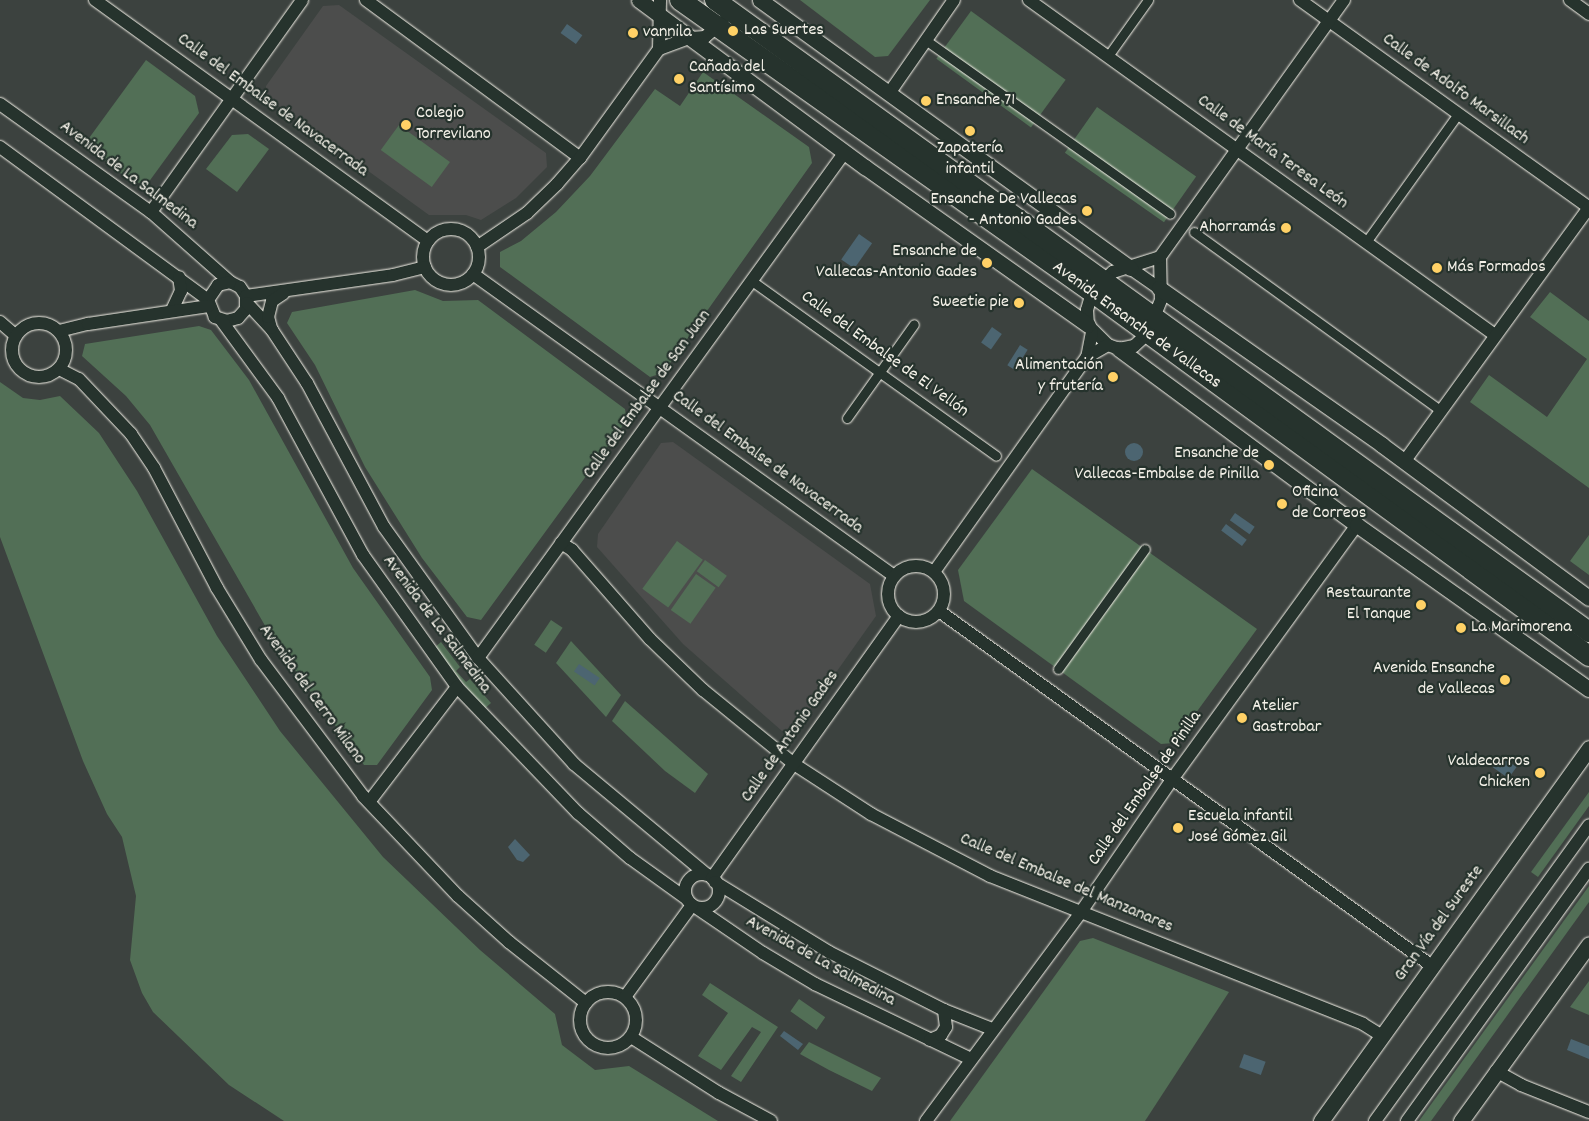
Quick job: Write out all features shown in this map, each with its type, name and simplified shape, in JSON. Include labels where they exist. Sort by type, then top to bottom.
[{"type":"main road","name":"Avenida Ensanche de Vallecas","points":[[680,0],[718,28],[1098,286]]},
{"type":"main road","name":"Avenida Ensanche de Vallecas","points":[[725,3],[1589,656]]},
{"type":"main road","name":"Avenida Ensanche de Vallecas","points":[[1151,326],[1589,632]]},
{"type":"street","name":"Calle del Embalse de Navacerrada","points":[[95,0],[114,5],[232,98],[428,241]]},
{"type":"street","points":[[150,212],[302,0]]},
{"type":"street","points":[[366,0],[580,158]]},
{"type":"street","name":"Avenida Ensanche de Vallecas","points":[[639,0],[661,7],[673,28],[690,38],[1357,525],[1589,689]]},
{"type":"street","points":[[760,0],[890,92],[1130,268],[1404,462],[1589,598]]},
{"type":"street","points":[[890,92],[954,0]]},
{"type":"street","name":"Calle de María Teresa León","points":[[1029,0],[1495,334]]},
{"type":"street","points":[[1108,56],[1148,0]]},
{"type":"street","name":"Calle de Adolfo Marsillach","points":[[1300,0],[1589,208]]},
{"type":"street","points":[[1087,357],[1114,347],[1134,346],[1151,326],[1161,300],[1159,288],[1160,257],[1344,0]]},
{"type":"street","points":[[1570,0],[1589,14]]},
{"type":"street","points":[[659,49],[690,38],[705,37],[718,28],[725,3]]},
{"type":"street","points":[[477,247],[527,213],[580,158],[659,49],[661,7]]},
{"type":"street","points":[[927,41],[1170,214]]},
{"type":"street","name":"Avenida de La Salmedina","points":[[0,104],[150,212],[230,282]]},
{"type":"street","points":[[1366,242],[1458,114]]},
{"type":"street","points":[[0,147],[179,277],[208,303],[221,320],[238,318],[247,299]]},
{"type":"street","name":"Calle del Embalse de San Juan","points":[[478,658],[845,152]]},
{"type":"street","points":[[1404,462],[1495,334],[1589,208]]},
{"type":"street","points":[[459,230],[473,240],[477,247],[477,266],[467,280],[452,284],[436,280],[425,267],[423,258],[428,241],[442,231],[459,230]]},
{"type":"street","points":[[1194,232],[1440,410]]},
{"type":"street","points":[[934,572],[1087,357],[1090,329],[1087,310],[1098,286],[1113,272],[1160,257]]},
{"type":"street","points":[[247,299],[425,267]]},
{"type":"street","name":"Calle del Embalse de Navacerrada","points":[[473,274],[661,407],[894,576]]},
{"type":"street","points":[[172,310],[181,291],[179,277]]},
{"type":"street","name":"Calle del Embalse de El Vellón","points":[[752,281],[996,456]]},
{"type":"street","points":[[208,303],[213,289],[230,282],[240,287],[247,299]]},
{"type":"street","points":[[272,330],[268,316],[272,301],[284,292]]},
{"type":"street","name":"Avenida de La Salmedina","points":[[247,299],[272,330],[307,383],[384,527],[478,658],[574,764],[712,878],[829,952],[944,1010],[992,1029]]},
{"type":"street","points":[[59,331],[208,303]]},
{"type":"street","name":"Avenida de La Salmedina","points":[[221,320],[278,398],[363,555],[457,687],[578,813],[630,858],[734,934],[815,984],[971,1059]]},
{"type":"street","points":[[0,322],[16,336]]},
{"type":"street","points":[[36,323],[45,324],[59,331],[66,345],[66,354],[60,369],[44,377],[35,377],[19,369],[12,353],[16,336],[36,323]]},
{"type":"street","points":[[847,418],[914,324]]},
{"type":"street","name":"Avenida del Cerro Milano","points":[[60,369],[79,379],[131,434],[154,468],[217,588],[261,660],[369,802],[458,896],[586,1004]]},
{"type":"street","name":"Calle del Embalse de Pinilla","points":[[926,1121],[992,1029],[1081,912],[1173,778],[1357,525]]},
{"type":"street","name":"Calle del Embalse del Manzanares","points":[[561,543],[572,550],[650,639],[703,690],[794,764],[879,819],[990,876],[1363,1024],[1382,1036]]},
{"type":"street","points":[[1058,669],[1145,549]]},
{"type":"street","points":[[912,566],[934,572],[944,591],[939,611],[926,620],[916,622],[899,616],[889,597],[894,576],[912,566]]},
{"type":"street","points":[[939,611],[1432,966]]},
{"type":"street","name":"Calle de Antonio Gades","points":[[712,878],[899,616]]},
{"type":"street","points":[[369,802],[457,687]]},
{"type":"street","name":"Gran Vía del Sureste","points":[[1321,1121],[1589,748]]},
{"type":"street","points":[[1375,1121],[1589,825]]},
{"type":"street","points":[[1406,1121],[1589,869]]},
{"type":"street","points":[[625,997],[692,904],[687,882],[696,875],[712,878],[718,891],[716,901],[708,907],[692,904]]},
{"type":"street","points":[[1461,1121],[1589,944]]},
{"type":"street","points":[[602,993],[625,997],[636,1013],[636,1027],[631,1037],[624,1044],[605,1048],[588,1040],[580,1022],[586,1004],[602,993]]},
{"type":"street","points":[[930,1040],[941,1035],[946,1027],[944,1010]]},
{"type":"street","points":[[631,1037],[719,1093],[771,1121]]},
{"type":"street","points":[[1496,1071],[1521,1085],[1589,1112]]},
{"type":"shaded area","name":"Colegio Torrevilano","points":[[339,5],[546,153],[547,167],[516,198],[481,220],[466,215],[429,215],[266,97],[266,86],[323,6]]},
{"type":"shaded area","points":[[673,442],[870,584],[876,616],[796,729],[782,731],[683,644],[597,547],[598,534],[661,443]]},
{"type":"green space","points":[[800,0],[930,0],[888,56],[875,57]]},
{"type":"green space","points":[[971,11],[1066,80],[1031,128],[936,59]]},
{"type":"green space","points":[[146,60],[195,96],[199,113],[148,183],[133,183],[84,145]]},
{"type":"green space","points":[[703,72],[809,147],[812,163],[663,373],[650,377],[500,267],[500,252],[521,241],[556,212],[590,176],[655,89],[680,106]]},
{"type":"green space","points":[[1097,107],[1196,176],[1164,222],[1065,153]]},
{"type":"green space","points":[[399,125],[450,162],[432,187],[381,150]]},
{"type":"green space","points":[[248,134],[269,149],[237,192],[206,169],[232,135]]},
{"type":"green space","points":[[415,290],[443,301],[478,300],[625,409],[627,420],[481,620],[467,617],[422,558],[365,467],[315,365],[287,323],[292,312]]},
{"type":"green space","points":[[1550,292],[1589,321],[1589,488],[1470,402],[1489,375],[1547,417],[1587,359],[1530,317]]},
{"type":"green space","points":[[199,326],[211,330],[249,380],[353,568],[430,677],[432,690],[377,765],[364,765],[275,643],[150,425],[126,396],[82,356],[85,344]]},
{"type":"green space","points":[[0,382],[23,398],[40,400],[60,396],[99,433],[137,491],[217,636],[280,731],[383,857],[480,950],[555,1014],[562,1045],[595,1070],[629,1066],[718,1121],[284,1121],[229,1085],[153,1012],[142,993],[130,960],[136,896],[122,837],[107,814],[83,761],[0,537]]},
{"type":"green space","points":[[1032,469],[1257,629],[1174,743],[1161,744],[964,601],[958,570]]},
{"type":"green space","points":[[1589,535],[1589,575],[1570,561]]},
{"type":"green space","points":[[677,541],[703,560],[668,608],[642,589]]},
{"type":"green space","points":[[705,560],[727,576],[719,587],[697,571]]},
{"type":"green space","points":[[696,574],[716,588],[690,624],[671,610]]},
{"type":"green space","points":[[551,620],[563,628],[546,653],[534,645]]},
{"type":"green space","points":[[571,641],[621,695],[606,717],[556,663]]},
{"type":"green space","points":[[441,642],[460,667],[456,671],[466,682],[470,679],[491,703],[484,709],[434,648]]},
{"type":"green space","points":[[625,701],[708,774],[695,793],[665,771],[612,721]]},
{"type":"green space","points":[[1589,792],[1589,806],[1538,877],[1531,872]]},
{"type":"green space","points":[[1589,886],[1589,902],[1452,1092],[1431,1121],[1419,1121]]},
{"type":"green space","points":[[1093,938],[1229,992],[1145,1121],[950,1121],[1080,941]]},
{"type":"green space","points":[[1589,981],[1589,1015],[1570,1007]]},
{"type":"green space","points":[[710,983],[778,1027],[741,1082],[731,1076],[761,1032],[752,1027],[721,1070],[698,1056],[728,1013],[702,995]]},
{"type":"green space","points":[[799,999],[825,1017],[817,1030],[790,1011]]},
{"type":"green space","points":[[809,1042],[881,1078],[872,1091],[829,1070],[800,1054]]},
{"type":"water","points":[[567,24],[582,35],[576,44],[561,33]]},
{"type":"water","points":[[859,234],[872,243],[854,269],[841,259]]},
{"type":"water","points":[[992,327],[1002,334],[991,349],[981,343]]},
{"type":"water","points":[[1020,345],[1028,350],[1015,370],[1007,365]]},
{"type":"water","points":[[1134,443],[1140,446],[1143,452],[1140,458],[1134,461],[1128,458],[1125,452],[1128,446]]},
{"type":"water","points":[[1235,513],[1255,527],[1249,534],[1230,520]]},
{"type":"water","points":[[1226,524],[1247,540],[1242,546],[1221,530]]},
{"type":"water","points":[[579,664],[600,678],[595,685],[574,671]]},
{"type":"water","points":[[1501,756],[1517,767],[1509,778],[1493,767]]},
{"type":"water","points":[[515,839],[530,855],[523,862],[517,860],[508,847]]},
{"type":"water","points":[[784,1031],[803,1044],[798,1050],[780,1036]]},
{"type":"water","points":[[1571,1039],[1589,1046],[1589,1059],[1567,1050]]},
{"type":"water","points":[[1244,1054],[1266,1062],[1261,1075],[1239,1067]]},
{"type":"place","name":"Las Suertes","points":[[733,31]]},
{"type":"place","name":"vannila","points":[[633,33]]},
{"type":"place","name":"Cañada del Santísimo","points":[[679,79]]},
{"type":"place","name":"Ensanche 71","points":[[926,101]]},
{"type":"place","name":"Colegio Torrevilano","points":[[406,125]]},
{"type":"place","name":"Zapatería infantil","points":[[970,131]]},
{"type":"place","name":"Ensanche De Vallecas - Antonio Gades","points":[[1087,211]]},
{"type":"place","name":"Ahorramás","points":[[1286,228]]},
{"type":"place","name":"Ensanche de Vallecas-Antonio Gades","points":[[987,263]]},
{"type":"place","name":"Más Formados","points":[[1437,268]]},
{"type":"place","name":"Sweetie pie","points":[[1019,303]]},
{"type":"place","name":"Alimentación y frutería","points":[[1113,377]]},
{"type":"place","name":"Ensanche de Vallecas-Embalse de Pinilla","points":[[1269,465]]},
{"type":"place","name":"Oficina de Correos","points":[[1282,504]]},
{"type":"place","name":"Restaurante El Tanque","points":[[1421,605]]},
{"type":"place","name":"La Marimorena","points":[[1461,628]]},
{"type":"place","name":"Avenida Ensanche de Vallecas","points":[[1505,680]]},
{"type":"place","name":"Atelier Gastrobar","points":[[1242,718]]},
{"type":"place","name":"Valdecarros Chicken","points":[[1540,773]]},
{"type":"place","name":"Escuela infantil José Gómez Gil","points":[[1178,828]]}]
